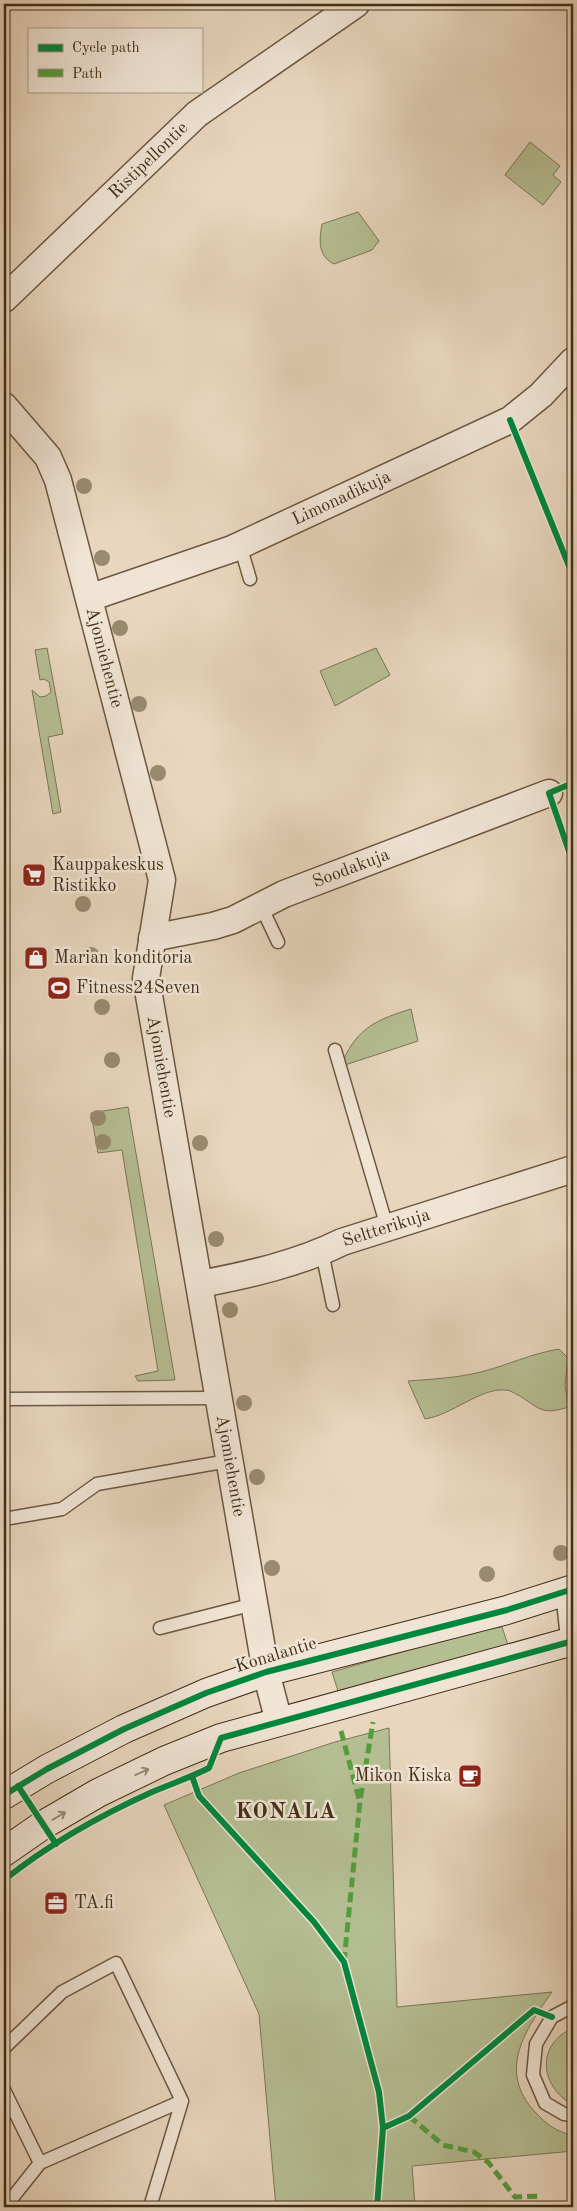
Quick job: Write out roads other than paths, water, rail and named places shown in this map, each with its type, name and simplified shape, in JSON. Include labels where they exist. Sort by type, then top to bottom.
[{"type":"main road","name":"Konalantie","points":[[4,1795],[47,1769],[124,1729],[182,1702],[266,1672],[507,1610],[571,1590]]},
{"type":"main road","points":[[4,1852],[43,1825],[98,1793],[164,1761],[221,1738],[573,1641]]},
{"type":"street","name":"Ristipellontie","points":[[4,299],[197,114],[356,4]]},
{"type":"street","name":"Limonadikuja","points":[[89,598],[125,587],[240,545],[510,420],[541,396],[573,361]]},
{"type":"street","name":"Ajomiehentie","points":[[4,406],[48,457],[58,480],[162,880],[146,978],[200,1284],[217,1398],[266,1672],[278,1722]]},
{"type":"street","name":"Soodakuja","points":[[152,938],[213,926],[233,920],[284,894],[549,793]]},
{"type":"street","name":"Seltterikuja","points":[[200,1284],[238,1276],[322,1252],[342,1242],[387,1227],[573,1169]]},
{"type":"street","points":[[571,1590],[573,1629]]},
{"type":"lane","points":[[240,545],[250,579]]},
{"type":"lane","points":[[260,906],[278,942]]},
{"type":"lane","points":[[335,1050],[387,1227]]},
{"type":"lane","points":[[322,1252],[333,1306]]},
{"type":"lane","points":[[4,1399],[217,1398]]},
{"type":"lane","points":[[10,1518],[62,1509],[97,1484],[228,1460]]},
{"type":"lane","points":[[160,1628],[254,1604]]},
{"type":"lane","points":[[4,2048],[62,1992],[116,1963],[182,2101],[150,2207]]},
{"type":"lane","points":[[573,2006],[552,2017],[540,2037],[536,2044],[533,2075],[546,2103],[564,2114],[573,2116]]},
{"type":"lane","points":[[4,2090],[40,2163]]},
{"type":"lane","points":[[4,2207],[40,2163],[182,2101]]},
{"type":"place","name":"Kauppakeskus Ristikko","points":[[34,875]]},
{"type":"place","name":"Marian konditoria","points":[[36,958]]},
{"type":"place","name":"Fitness24Seven","points":[[59,988]]},
{"type":"place","name":"Mikon Kiska","points":[[470,1776]]},
{"type":"place","name":"TA.fi","points":[[56,1903]]},
{"type":"district","name":"KONALA","points":[[286,1812]]}]
